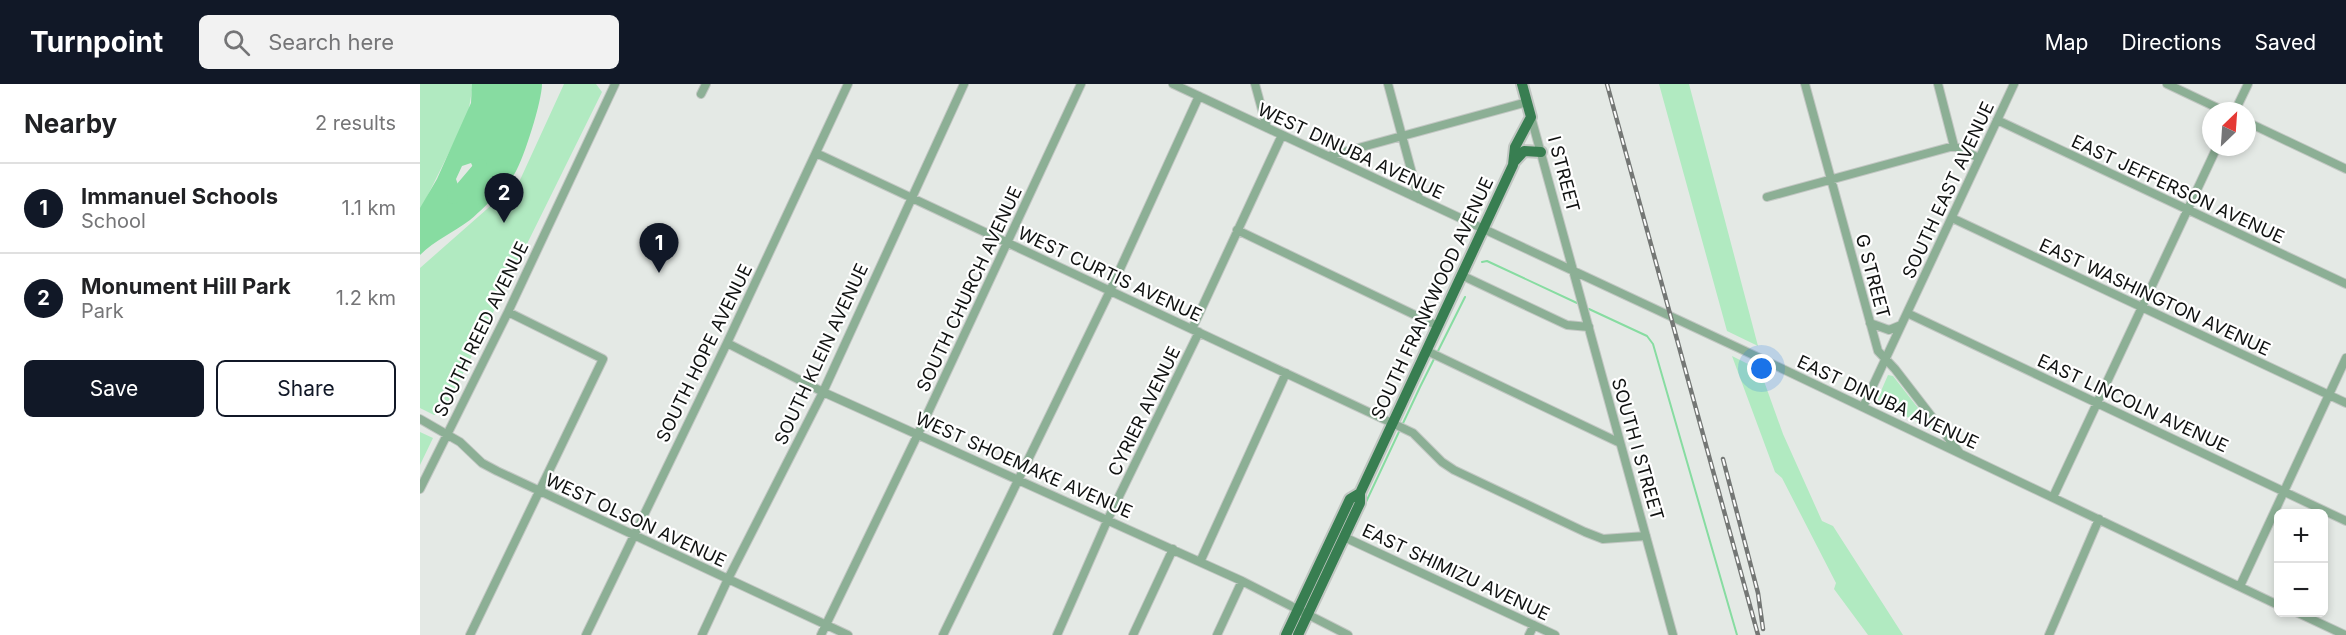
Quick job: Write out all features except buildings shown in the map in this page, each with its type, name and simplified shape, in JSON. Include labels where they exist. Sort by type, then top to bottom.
[{"type":"main road","name":"I STREET","points":[[1522,84],[1531,117]]},
{"type":"main road","name":"SOUTH FRANKWOOD AVENUE","points":[[1286,635],[1303,613],[1344,537],[1360,503],[1360,493],[1483,229],[1512,165],[1515,147],[1531,117]]},
{"type":"main road","points":[[1512,165],[1524,151],[1541,152]]},
{"type":"main road","name":"SOUTH FRANKWOOD AVENUE","points":[[1298,635],[1303,613],[1350,499],[1360,493]]},
{"type":"street","name":"SOUTH REED AVENUE","points":[[420,489],[508,312],[615,84]]},
{"type":"street","points":[[701,94],[706,84]]},
{"type":"street","name":"SOUTH HOPE AVENUE","points":[[586,635],[727,343],[848,84]]},
{"type":"street","name":"SOUTH KLEIN AVENUE","points":[[702,635],[823,392],[910,197],[964,84]]},
{"type":"street","name":"SOUTH CHURCH AVENUE","points":[[821,635],[918,434],[1081,84]]},
{"type":"street","name":"WEST DINUBA AVENUE","points":[[1173,84],[1483,229]]},
{"type":"street","points":[[1255,84],[1268,128]]},
{"type":"street","points":[[1388,84],[1419,199]]},
{"type":"street","name":"G STREET","points":[[1805,84],[1878,351],[1959,452]]},
{"type":"street","points":[[1938,84],[1954,146]]},
{"type":"street","name":"SOUTH EAST AVENUE","points":[[1863,407],[2014,84]]},
{"type":"street","points":[[2167,84],[2205,102]]},
{"type":"street","points":[[2239,102],[2248,84]]},
{"type":"street","points":[[943,635],[1110,291],[1199,96]]},
{"type":"street","points":[[1328,156],[1527,102]]},
{"type":"street","name":"I STREET","points":[[1531,117],[1573,272]]},
{"type":"street","name":"EAST JEFFERSON AVENUE","points":[[1997,120],[2346,284]]},
{"type":"street","points":[[2256,126],[2346,169]]},
{"type":"street","name":"CYRIER AVENUE","points":[[1057,635],[1195,330],[1237,230],[1282,135]]},
{"type":"street","points":[[1767,198],[1954,146],[1979,158]]},
{"type":"street","name":"WEST CURTIS AVENUE","points":[[816,153],[1413,433],[1442,462],[1454,470],[1585,532],[1603,539],[1646,536]]},
{"type":"street","points":[[2053,497],[2213,156]]},
{"type":"street","name":"EAST WASHINGTON AVENUE","points":[[1952,218],[2346,403]]},
{"type":"street","name":"EAST DINUBA AVENUE","points":[[1483,229],[1959,452],[2274,603]]},
{"type":"street","points":[[1237,230],[1438,326]]},
{"type":"street","name":"SOUTH I STREET","points":[[1573,272],[1673,635]]},
{"type":"street","points":[[1461,275],[1567,325],[1589,327]]},
{"type":"street","points":[[470,635],[603,359],[508,312]]},
{"type":"street","name":"EAST LINCOLN AVENUE","points":[[1907,313],[2346,521]]},
{"type":"street","points":[[1870,323],[1889,330],[1902,324]]},
{"type":"street","name":"WEST SHOEMAKE AVENUE","points":[[727,343],[823,392],[1242,581],[1348,635]]},
{"type":"street","points":[[1427,351],[1618,442]]},
{"type":"street","points":[[2240,586],[2346,358]]},
{"type":"street","points":[[1200,562],[1286,373]]},
{"type":"street","name":"WEST OLSON AVENUE","points":[[420,419],[465,446],[482,463],[848,635]]},
{"type":"street","points":[[2049,635],[2099,519]]},
{"type":"street","name":"EAST SHIMIZU AVENUE","points":[[1344,537],[1555,635]]},
{"type":"street","points":[[1133,635],[1173,549]]},
{"type":"street","points":[[1217,635],[1242,581]]},
{"type":"street","points":[[2307,617],[2345,635]]},
{"type":"street","points":[[1529,635],[1534,625]]},
{"type":"shaded area","points":[[420,84],[473,84],[468,114],[420,211]]},
{"type":"shaded area","points":[[472,84],[542,84],[532,129],[515,173],[464,225],[420,255],[420,208],[437,179],[471,103]],"holes":[[[471,163],[474,169],[469,181],[459,188],[456,179],[462,166]]]},
{"type":"shaded area","points":[[564,84],[596,84],[602,92],[443,414],[434,415],[420,408],[420,268],[520,180]]},
{"type":"shaded area","points":[[1659,84],[1689,84],[1758,346],[1727,331]]},
{"type":"shaded area","points":[[1732,356],[1760,370],[1783,434],[1822,521],[1833,526],[1903,635],[1868,635],[1834,589],[1836,583],[1782,478],[1775,472]]},
{"type":"shaded area","points":[[1888,375],[1893,376],[1936,431],[1878,403]]},
{"type":"shaded area","points":[[420,432],[433,438],[420,465]]},
{"type":"waterway","points":[[453,198],[481,165]]},
{"type":"waterway","points":[[1482,262],[1487,261],[1577,303]]},
{"type":"waterway","points":[[1343,551],[1465,297]]},
{"type":"waterway","points":[[1589,309],[1647,336],[1653,344],[1737,635]]},
{"type":"railway","points":[[1607,84],[1758,635]]},
{"type":"railway","points":[[1723,459],[1758,593],[1763,629]]},
{"type":"place","name":"Monument Hill Park","points":[[504,223]]},
{"type":"place","name":"Immanuel Schools","points":[[659,273]]}]
